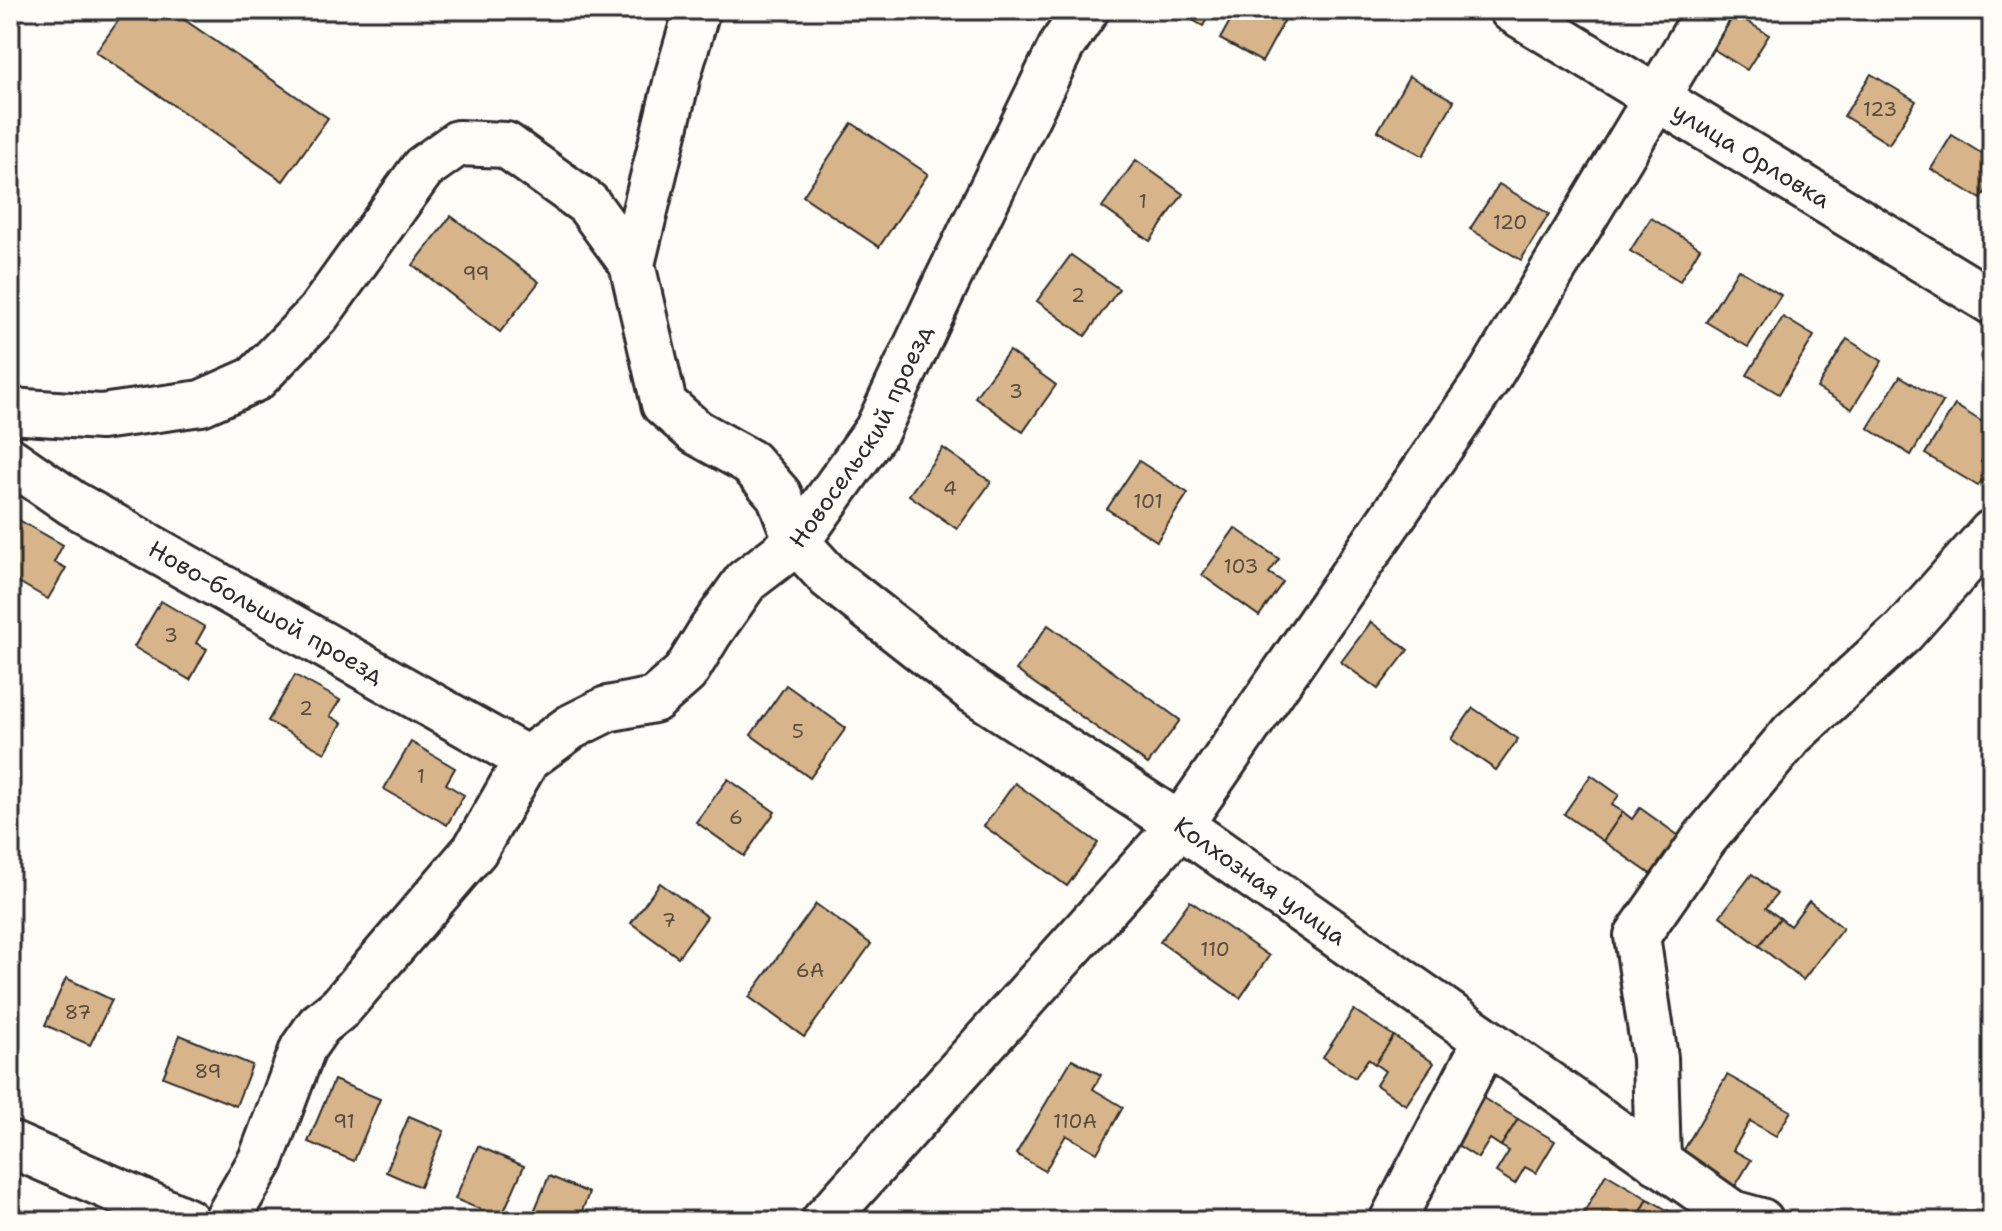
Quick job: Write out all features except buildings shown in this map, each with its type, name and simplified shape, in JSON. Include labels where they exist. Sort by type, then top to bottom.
[{"type":"street","points":[[632,264],[697,10]]},
{"type":"street","name":"Новосельский проезд","points":[[527,759],[571,727],[607,709],[654,700],[685,673],[746,581],[797,542],[877,430],[1062,45],[1086,10]]},
{"type":"street","name":"улица Орловка","points":[[1512,10],[1992,302]]},
{"type":"street","points":[[824,1221],[1180,825],[1490,375],[1709,10]]},
{"type":"street","points":[[10,411],[101,417],[201,403],[255,379],[318,314],[423,168],[458,143],[506,145],[588,204],[632,264],[664,404],[696,432],[750,462],[779,495],[797,542]]},
{"type":"street","name":"Ново-большой проезд","points":[[10,460],[72,503],[527,759]]},
{"type":"street","points":[[1658,1162],[1655,1058],[1637,936],[1705,838],[1792,734],[1903,632],[1992,532]]},
{"type":"street","name":"Колхозная улица","points":[[797,542],[829,577],[974,691],[1180,825],[1740,1218]]},
{"type":"street","points":[[226,1221],[261,1160],[303,1048],[319,1025],[340,1008],[475,850],[527,759]]},
{"type":"street","points":[[1392,1221],[1486,1041]]},
{"type":"street","points":[[10,1144],[187,1221]]}]
